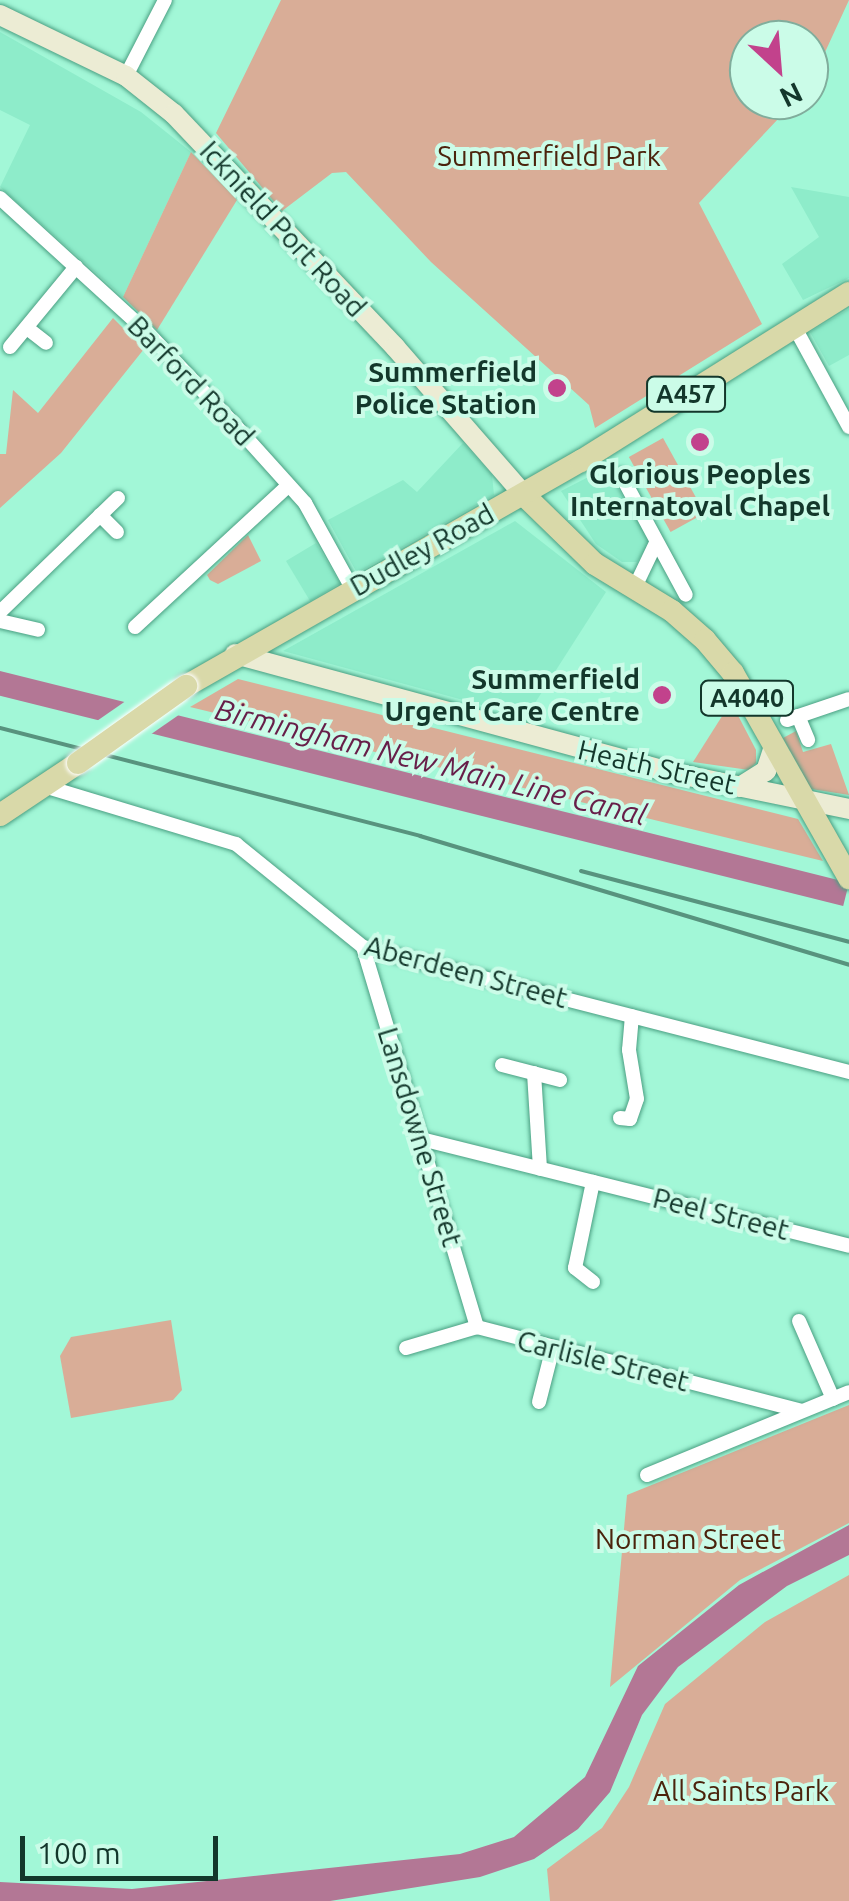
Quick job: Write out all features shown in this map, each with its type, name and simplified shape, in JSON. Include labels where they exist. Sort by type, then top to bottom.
[{"type":"main road","name":"Icknield Port Road","points":[[0,15],[126,76],[228,170],[524,494]]},
{"type":"main road","name":"Dudley Road","points":[[0,815],[235,654],[524,494],[849,293]]},
{"type":"main road","name":"A4040","points":[[524,494],[596,564],[635,587],[706,640],[774,746],[849,878]]},
{"type":"main road","name":"Heath Street","points":[[235,654],[533,738],[849,809]]},
{"type":"main road","points":[[740,786],[766,772],[774,746]]},
{"type":"street","points":[[126,76],[165,0]]},
{"type":"street","name":"Barford Road","points":[[0,198],[147,332],[289,485],[352,588]]},
{"type":"street","points":[[10,348],[76,268]]},
{"type":"street","points":[[794,326],[849,427]]},
{"type":"street","points":[[27,328],[46,343]]},
{"type":"street","points":[[621,475],[655,545],[686,596]]},
{"type":"street","points":[[136,627],[289,485]]},
{"type":"street","points":[[0,612],[118,498]]},
{"type":"street","points":[[100,515],[117,532]]},
{"type":"street","points":[[635,587],[655,545]]},
{"type":"street","points":[[0,621],[38,630]]},
{"type":"street","points":[[808,740],[792,718],[849,699]]},
{"type":"street","name":"Aberdeen Street","points":[[44,786],[236,844],[363,948],[849,1072]]},
{"type":"street","name":"Lansdowne Street","points":[[363,948],[477,1327]]},
{"type":"street","points":[[620,1118],[630,1119],[637,1100],[628,1050],[632,1016]]},
{"type":"street","points":[[502,1065],[560,1080]]},
{"type":"street","points":[[534,1072],[540,1169]]},
{"type":"street","name":"Peel Street","points":[[420,1140],[849,1246]]},
{"type":"street","points":[[593,1182],[575,1268],[593,1282]]},
{"type":"street","points":[[799,1321],[833,1399]]},
{"type":"street","points":[[406,1348],[477,1327]]},
{"type":"street","name":"Carlisle Street","points":[[477,1327],[802,1411]]},
{"type":"street","points":[[539,1402],[554,1348]]},
{"type":"street","points":[[647,1475],[849,1392]]},
{"type":"shaded area","points":[[0,32],[141,112],[191,152],[123,297],[0,187],[30,125],[0,110]]},
{"type":"shaded area","points":[[791,187],[849,197],[849,278],[803,300],[782,264],[819,237]]},
{"type":"shaded area","points":[[849,309],[849,355],[829,366],[810,332]]},
{"type":"shaded area","points":[[463,443],[492,475],[494,495],[357,573],[328,520],[403,480],[417,492]]},
{"type":"shaded area","points":[[606,468],[650,542],[637,562],[622,562],[596,544],[561,491]]},
{"type":"shaded area","points":[[515,521],[606,592],[526,717],[283,651]]},
{"type":"shaded area","points":[[316,543],[340,583],[310,601],[286,561]]},
{"type":"shaded area","points":[[0,671],[849,883],[843,906],[0,696]]},
{"type":"shaded area","points":[[849,1525],[849,1555],[787,1586],[678,1667],[642,1715],[610,1792],[578,1829],[534,1859],[480,1877],[330,1901],[0,1901],[0,1882],[132,1889],[460,1854],[514,1837],[585,1777],[638,1666],[739,1585]]},
{"type":"green space","name":"Summerfield Park","points":[[281,0],[849,0],[829,44],[829,20],[729,20],[729,120],[777,120],[699,203],[762,324],[595,428],[589,405],[431,262],[346,172],[332,173],[282,211],[216,133]]},
{"type":"green space","points":[[191,152],[237,200],[157,330],[123,297]]},
{"type":"green space","points":[[113,318],[144,349],[61,453],[0,508],[0,454],[6,454],[13,390],[38,413]]},
{"type":"green space","points":[[663,438],[705,513],[671,532],[629,457]]},
{"type":"green space","points":[[248,535],[261,561],[218,584],[210,580],[207,575]]},
{"type":"green space","points":[[238,679],[798,819],[823,861],[190,707]]},
{"type":"green space","points":[[731,702],[756,750],[756,763],[749,770],[693,762]]},
{"type":"green space","points":[[796,731],[803,752],[831,744],[849,795],[811,789],[783,738]]},
{"type":"green space","points":[[171,1320],[182,1390],[173,1400],[71,1418],[60,1356],[71,1337]]},
{"type":"green space","name":"Norman Street","points":[[849,1405],[849,1523],[740,1580],[610,1687],[627,1495]]},
{"type":"green space","name":"All Saints Park","points":[[849,1575],[849,1901],[550,1901],[547,1869],[602,1828],[629,1787],[665,1704],[765,1622]]},
{"type":"pier","points":[[130,698],[183,712],[147,737],[94,723]]},
{"type":"railway","points":[[0,728],[420,836],[849,965]]},
{"type":"railway","points":[[581,871],[849,942]]},
{"type":"place","name":"Summerfield Police Station","points":[[557,388]]},
{"type":"place","name":"Glorious Peoples Internatoval Chapel","points":[[700,442]]},
{"type":"place","name":"Summerfield Urgent Care Centre","points":[[662,695]]},
{"type":"water label","name":"Birmingham New Main Line Canal","points":[[431,762]]}]
